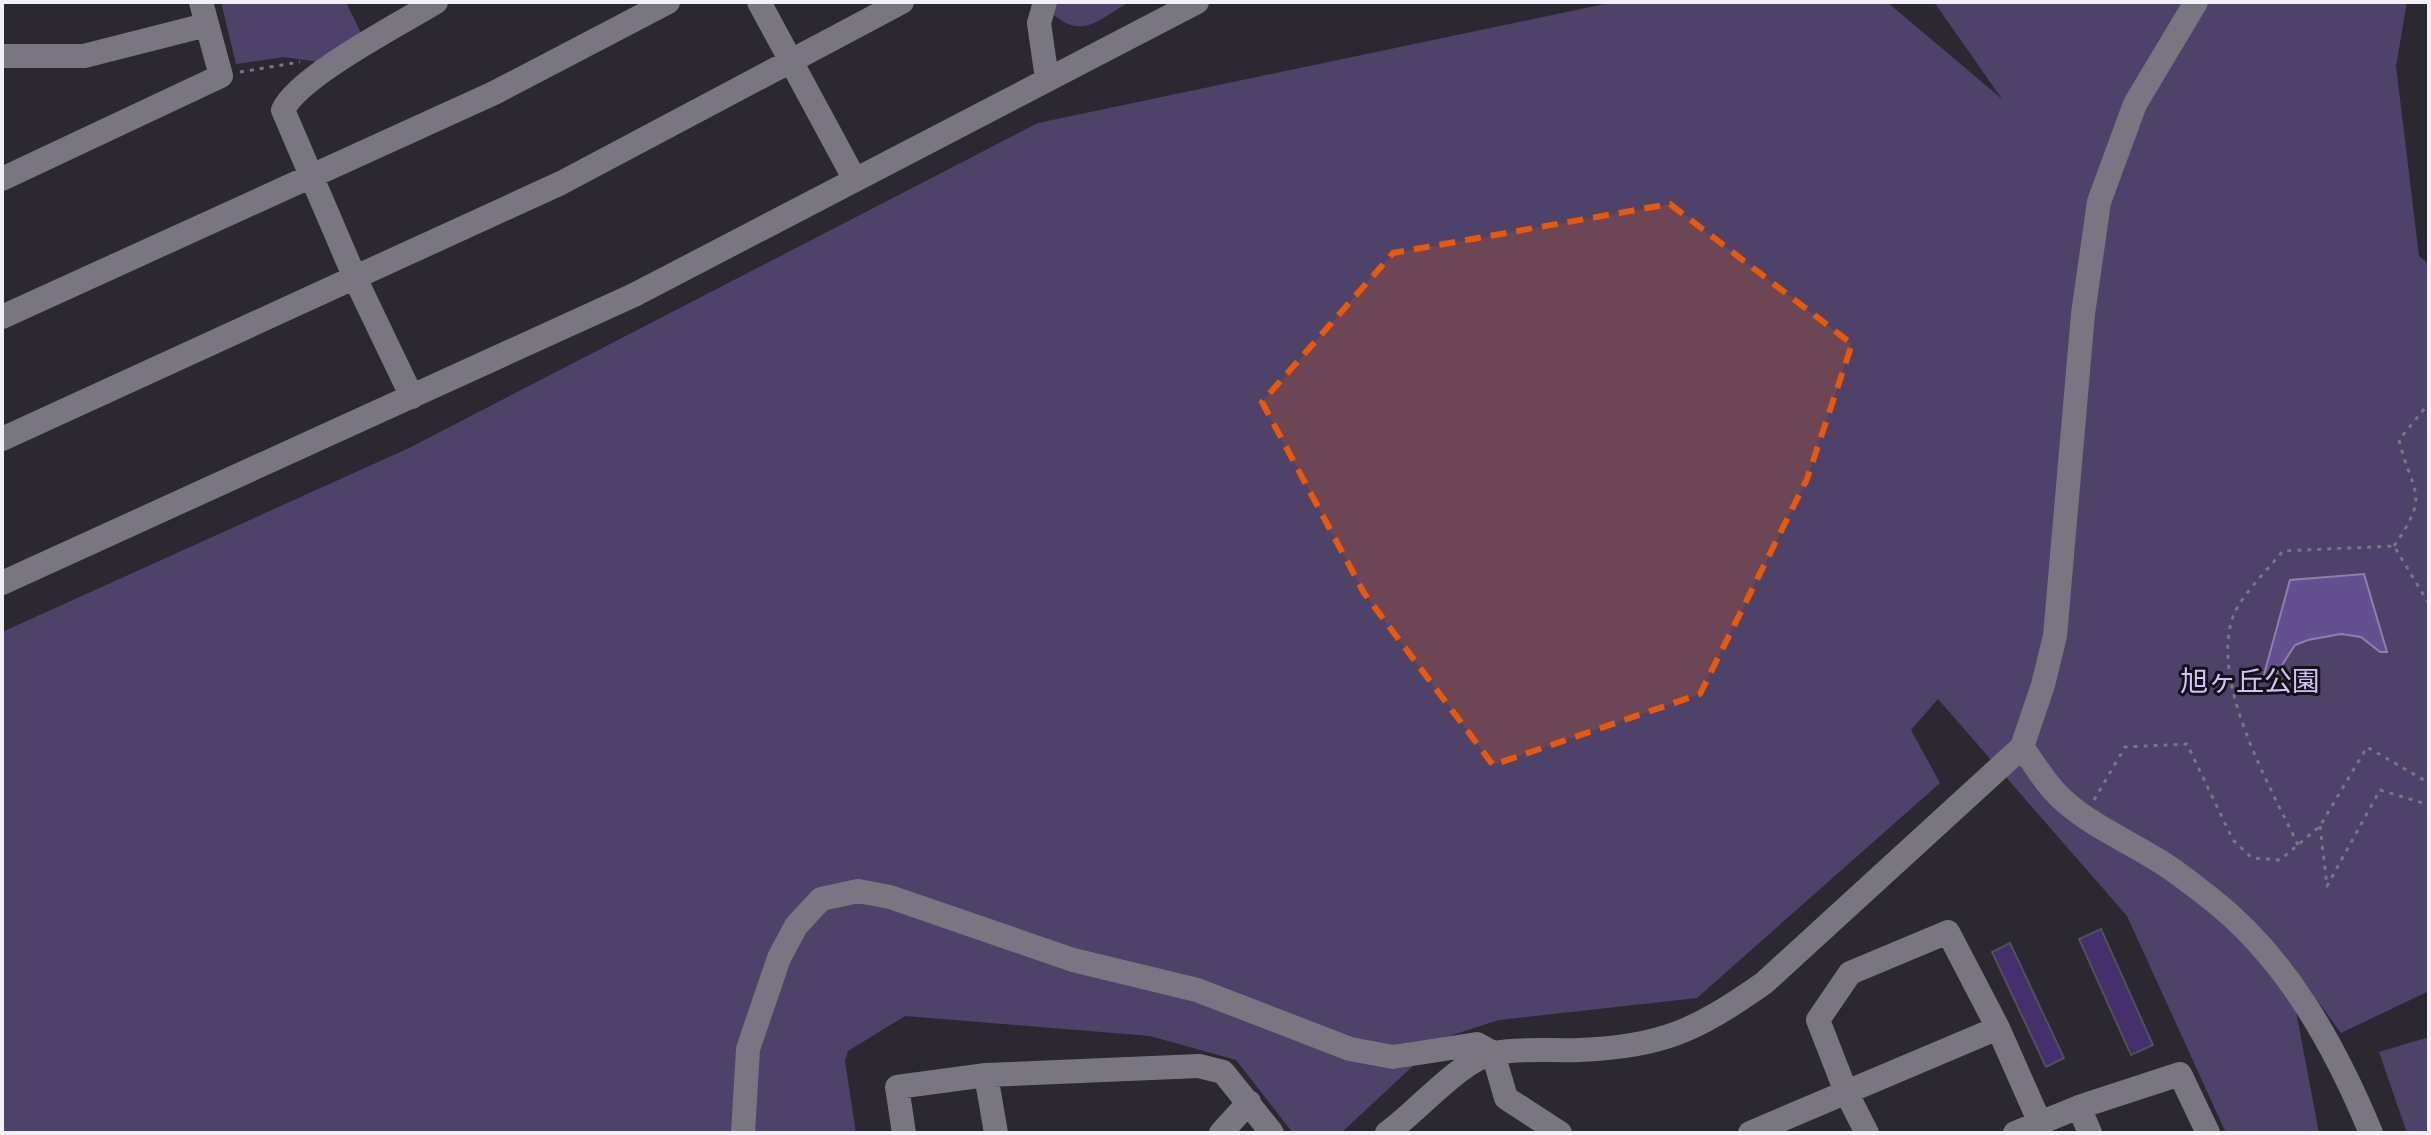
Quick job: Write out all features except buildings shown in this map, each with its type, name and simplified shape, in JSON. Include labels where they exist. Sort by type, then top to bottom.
[{"type":"street","points":[[412,397],[355,278],[283,110],[289,98],[322,73],[436,2]]},
{"type":"street","points":[[2,317],[494,93],[668,2]]},
{"type":"street","points":[[759,2],[854,178]]},
{"type":"street","points":[[2,439],[561,183],[902,2]]},
{"type":"street","points":[[1045,2],[1039,23],[1047,79]]},
{"type":"street","points":[[2,583],[634,295],[1197,2]]},
{"type":"street","points":[[1401,1129],[1472,1062],[1493,1053],[1600,1049],[1664,1040],[1717,1016],[1764,983],[2022,747],[2043,685],[2055,636],[2083,314],[2099,202],[2135,104],[2196,2]]},
{"type":"street","points":[[2,56],[84,56],[203,14],[221,76],[2,179]]},
{"type":"street","points":[[2022,747],[2060,798],[2083,817],[2158,859],[2252,936],[2320,1028],[2347,1077],[2371,1133]]},
{"type":"street","points":[[743,1133],[748,1049],[779,958],[805,917],[821,899],[858,891],[890,897],[1073,960],[1197,990],[1350,1049],[1393,1057],[1477,1044],[1493,1053],[1506,1098],[1560,1133]]},
{"type":"street","points":[[1867,1133],[1846,1092],[1818,1020],[1850,973],[1948,932],[1998,1028],[2040,1123]]},
{"type":"street","points":[[1750,1133],[1998,1028]]},
{"type":"street","points":[[904,1133],[897,1087],[986,1075],[1199,1066],[1223,1072],[1272,1133]]},
{"type":"street","points":[[2015,1133],[2079,1107],[2180,1074],[2208,1133]]},
{"type":"street","points":[[986,1075],[996,1133]]},
{"type":"street","points":[[1221,1133],[1249,1102]]},
{"type":"street","points":[[2079,1107],[2090,1133]]},
{"type":"path","points":[[221,76],[310,60],[322,73]]},
{"type":"path","points":[[2425,498],[2403,456],[2399,440],[2429,403]]},
{"type":"path","points":[[2298,845],[2238,719],[2229,647],[2234,613],[2283,551],[2394,546],[2422,514]]},
{"type":"path","points":[[2394,546],[2429,604]]},
{"type":"path","points":[[2083,817],[2125,747],[2187,744],[2233,840],[2252,858],[2280,860],[2320,826],[2367,747],[2429,783]]},
{"type":"path","points":[[2320,826],[2327,886],[2380,790],[2429,805]]},
{"type":"highlighted area","points":[[1670,204],[1852,344],[1807,479],[1700,694],[1493,765],[1364,593],[1262,402],[1393,253]]},
{"type":"green space","points":[[221,2],[346,2],[362,35],[319,62],[284,57],[236,64]]},
{"type":"green space","points":[[1052,2],[1130,2],[1090,25],[1081,26],[1062,21],[1050,12]]},
{"type":"green space","name":"旭ヶ丘公園","points":[[1614,2],[1887,2],[2002,99],[1934,2],[2407,2],[2396,66],[2419,256],[2429,264],[2429,991],[2341,1033],[2286,958],[2319,1133],[2226,1133],[2127,916],[1938,699],[1911,730],[1940,783],[1697,998],[1499,1020],[1443,1038],[1341,1133],[1293,1133],[1236,1060],[1150,1036],[905,1016],[848,1051],[845,1061],[856,1133],[2,1133],[2,632],[409,448],[1038,123]]},
{"type":"green space","points":[[2429,1037],[2429,1133],[2407,1133],[2379,1052]]},
{"type":"shaded area","points":[[2364,574],[2387,652],[2380,652],[2361,637],[2341,634],[2308,640],[2295,645],[2273,679],[2263,678],[2290,580]]}]
